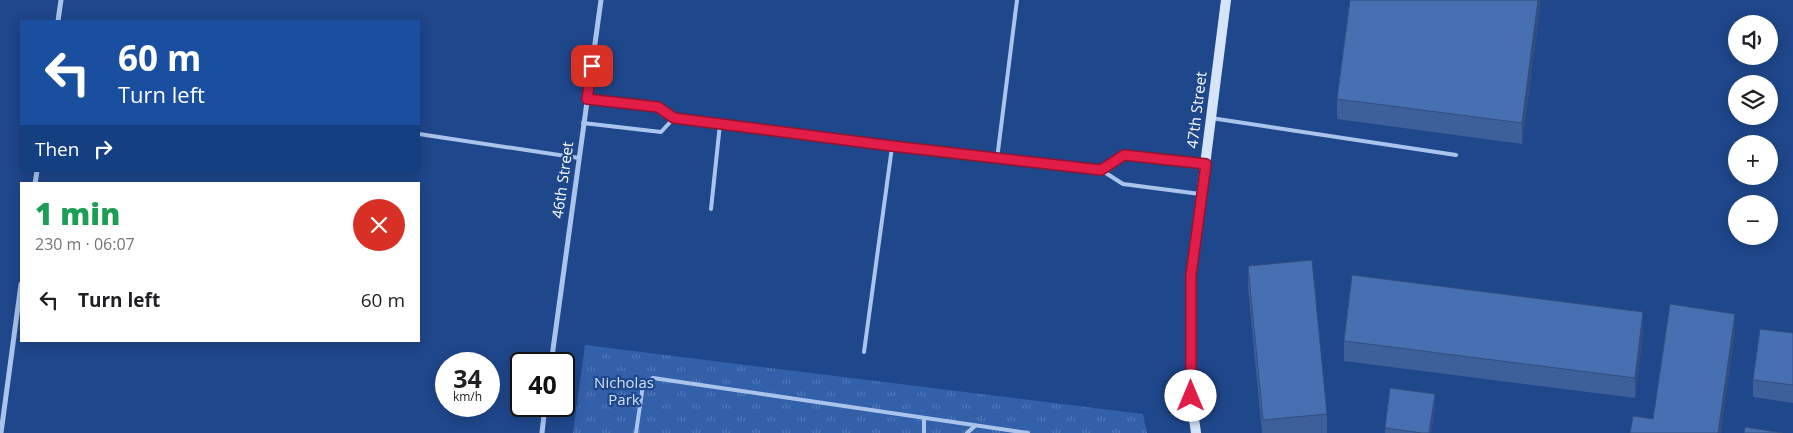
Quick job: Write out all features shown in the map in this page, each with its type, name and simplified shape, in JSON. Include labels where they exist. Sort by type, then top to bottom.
[{"type":"street","points":[[58,20],[61,0]]},
{"type":"street","name":"46th Street","points":[[553,352],[601,0]]},
{"type":"street","name":"47th Street","points":[[1196,433],[1191,396],[1191,275],[1226,0]]},
{"type":"street","points":[[1,433],[20,291]]},
{"type":"street","points":[[542,433],[544,417]]},
{"type":"lane","points":[[997,159],[1017,0]]},
{"type":"lane","points":[[587,99],[658,107],[674,118],[997,159],[1101,170],[1123,184],[1201,194]]},
{"type":"lane","points":[[583,123],[661,132],[674,118]]},
{"type":"lane","points":[[1211,118],[1456,155]]},
{"type":"lane","points":[[711,209],[720,124]]},
{"type":"lane","points":[[420,134],[579,158]]},
{"type":"lane","points":[[864,352],[892,146]]},
{"type":"lane","points":[[1101,170],[1124,155],[1206,164]]},
{"type":"lane","points":[[636,433],[643,385],[653,378],[1028,433]]},
{"type":"lane","points":[[924,418],[924,433]]},
{"type":"lane","points":[[967,433],[976,426]]},
{"type":"green space","name":"Nicholas Park","points":[[585,345],[1143,414],[1147,433],[573,433]]},
{"type":"building","points":[[1350,0],[1538,0],[1522,123],[1337,99]]},
{"type":"building","points":[[1312,260],[1327,414],[1263,420],[1248,266]]},
{"type":"building","points":[[1352,275],[1643,312],[1635,378],[1344,341]]},
{"type":"building","points":[[1670,304],[1735,314],[1718,433],[1630,433],[1633,416],[1653,419]]},
{"type":"building","points":[[1760,329],[1793,333],[1793,385],[1753,380]]},
{"type":"building","points":[[1390,388],[1435,394],[1429,433],[1385,428]]},
{"type":"building","points":[[1745,427],[1783,433],[1744,433]]},
{"type":"route","points":[[592,66],[587,99],[658,107],[674,118],[997,159],[1101,170],[1124,155],[1206,164],[1191,275],[1191,396]]}]
